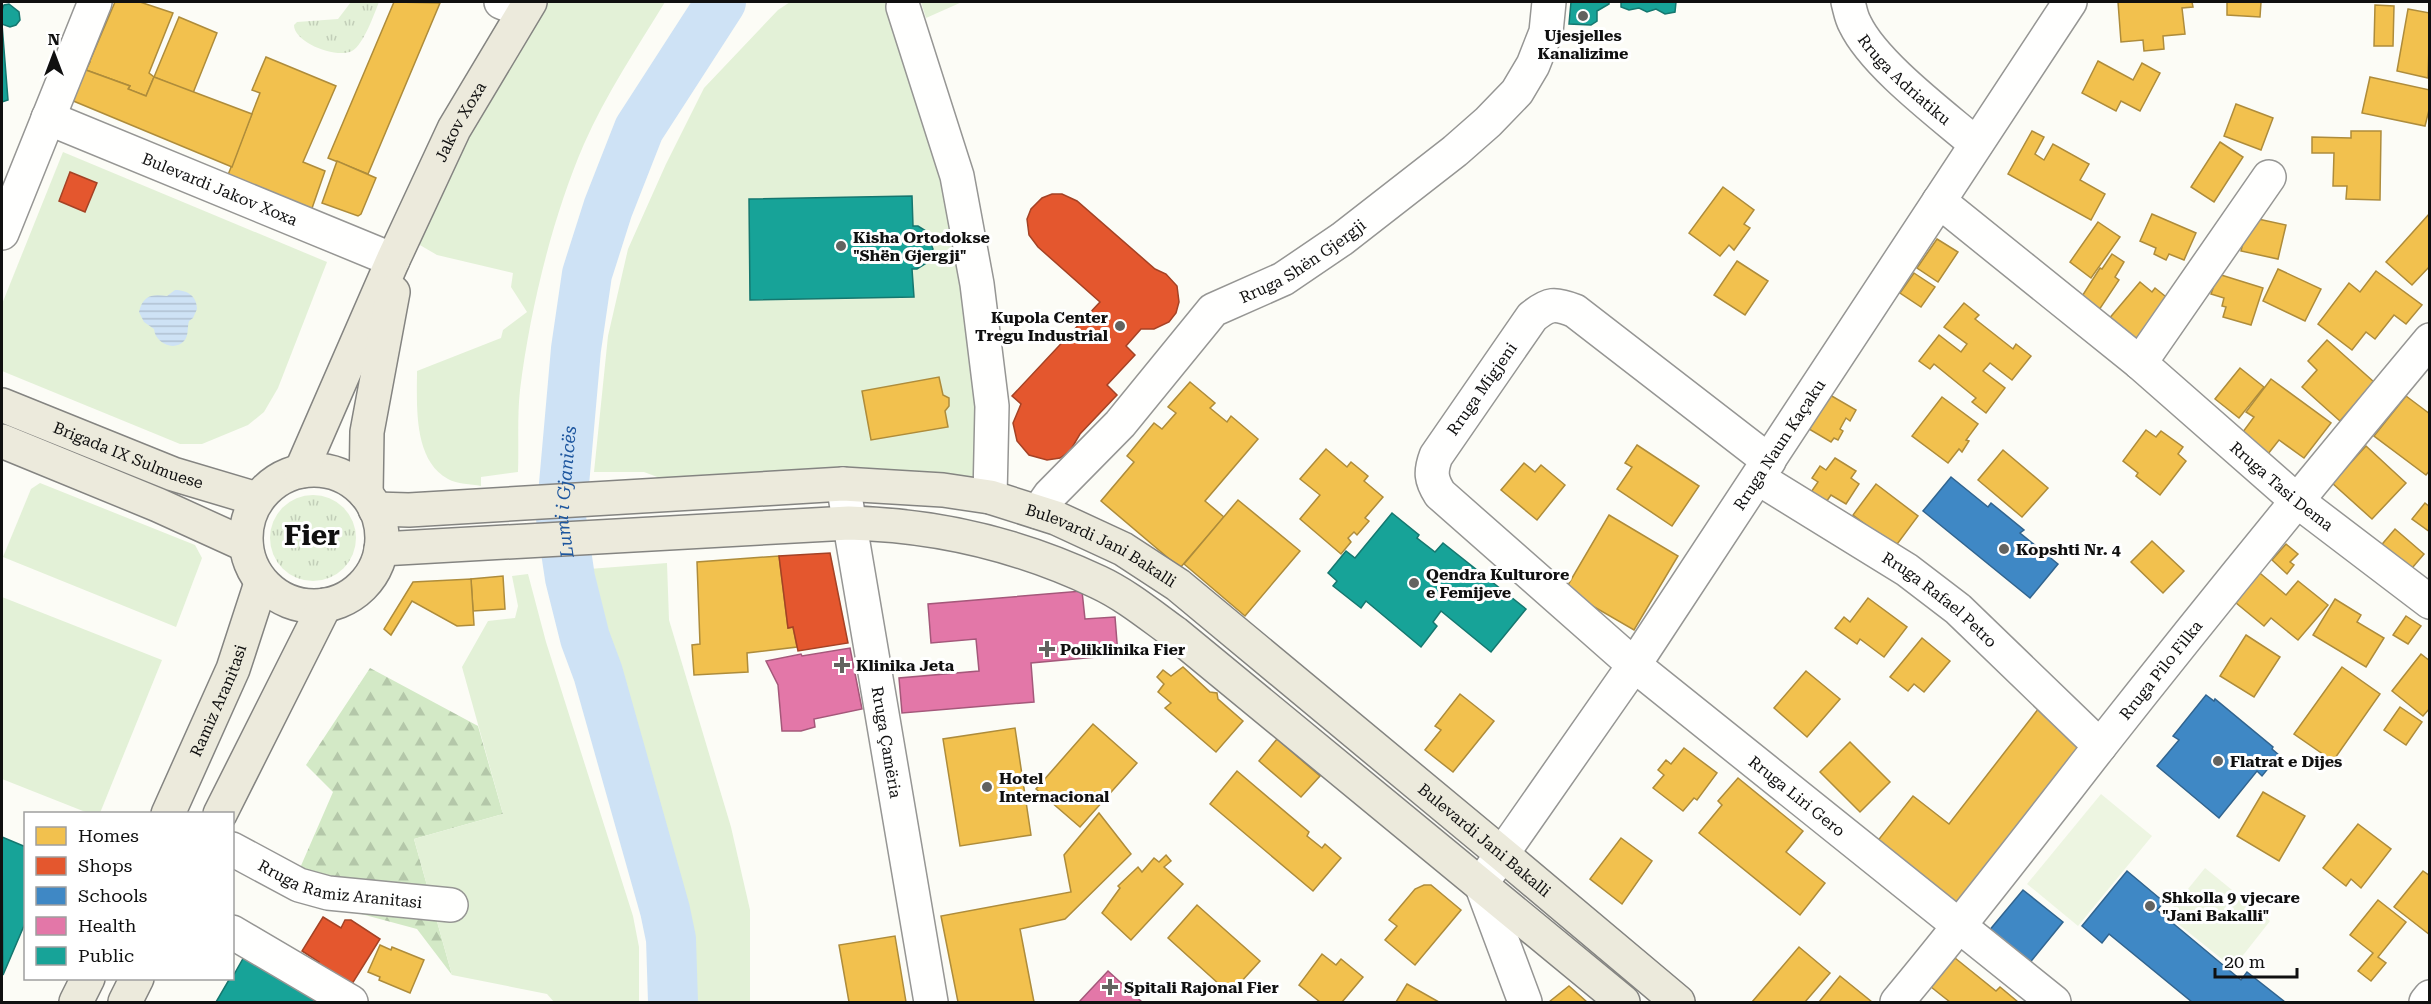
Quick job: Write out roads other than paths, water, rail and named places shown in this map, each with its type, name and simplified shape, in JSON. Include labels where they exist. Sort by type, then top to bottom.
[{"type":"main road","name":"Jakov Xoxa","points":[[301,471],[454,129],[518,5]]},
{"type":"main road","name":"Jakov Xoxa","points":[[370,501],[367,432],[397,253]]},
{"type":"main road","name":"Brigada IX Sulmuese","points":[[2,405],[173,474],[257,499]]},
{"type":"main road","points":[[2,441],[158,505],[246,545]]},
{"type":"main road","points":[[318,470],[340,475],[352,482],[370,501],[381,526],[381,549],[369,578],[357,591],[342,600],[325,605],[306,606],[289,602],[261,583],[251,566],[246,545],[248,520],[257,499],[269,486],[301,471],[318,470]]},
{"type":"main road","name":"Bulevardi Jani Bakalli","points":[[370,501],[409,510],[843,484],[898,486],[990,497],[1056,518],[1124,549],[1178,585],[1678,1002]]},
{"type":"main road","name":"Bulevardi Jani Bakalli","points":[[381,549],[849,523],[890,524],[951,532],[1055,564],[1100,582],[1128,598],[1175,633],[1623,1002]]},
{"type":"main road","name":"Ramiz Aranitasi","points":[[168,812],[233,669],[261,583]]},
{"type":"main road","points":[[221,812],[325,605]]},
{"type":"main road","points":[[76,1002],[87,980]]},
{"type":"main road","points":[[125,1002],[136,980]]},
{"type":"street","points":[[2,232],[95,2]]},
{"type":"street","name":"Rruga Shën Gjergji","points":[[1038,512],[1050,495],[1120,424],[1213,310],[1283,279],[1383,208],[1488,122],[1517,92],[1533,65],[1546,32],[1549,2]]},
{"type":"street","name":"Rruga Adriatiku","points":[[1848,2],[1855,24],[1874,51],[1906,85],[1976,144]]},
{"type":"street","name":"Rruga Naun Kaçaku","points":[[1481,884],[1634,665],[2070,2]]},
{"type":"street","points":[[903,7],[957,176],[977,284],[992,406],[990,497]]},
{"type":"street","name":"Bulevardi Jakov Xoxa","points":[[48,118],[397,253]]},
{"type":"street","points":[[2140,363],[2269,177]]},
{"type":"street","name":"Rruga Tasi Dema","points":[[1939,201],[2140,363],[2296,500],[2430,602]]},
{"type":"street","name":"Rruga Migjeni","points":[[1634,665],[1440,494],[1432,483],[1431,469],[1436,456],[1532,317],[1545,306],[1560,305],[1575,311],[1763,470]]},
{"type":"street","name":"Rruga Pilo Filka","points":[[1897,1002],[1960,926],[2296,500],[2430,340]]},
{"type":"street","name":"Rruga Rafael Petro","points":[[1763,470],[1959,609],[2100,746]]},
{"type":"street","name":"Rruga Çamëria","points":[[843,484],[931,1002]]},
{"type":"street","name":"Rruga Liri Gero","points":[[1634,665],[2054,1002]]},
{"type":"street","name":"Rruga Ramiz Aranitasi","points":[[234,850],[299,885],[328,893],[451,905]]},
{"type":"street","points":[[1481,884],[1525,1002]]},
{"type":"street","points":[[234,933],[351,1002]]},
{"type":"street","points":[[2426,1002],[2430,997]]},
{"type":"water","points":[[175,290],[191,295],[197,304],[197,309],[189,321],[186,339],[180,344],[170,346],[161,342],[154,329],[144,322],[139,312],[143,302],[149,297],[167,296]]},
{"type":"waterway","name":"Lumi i Gjanicës","points":[[673,1002],[671,939],[665,910],[598,673],[585,638],[570,578],[561,518],[576,349],[587,274],[608,208],[639,129],[721,2]]},
{"type":"place","name":"Ujesjelles Kanalizime","points":[[1583,16]]},
{"type":"place","name":"Kisha Ortodokse \"Shën Gjergji\"","points":[[841,246]]},
{"type":"place","name":"Kupola Center Tregu Industrial","points":[[1120,326]]},
{"type":"place","name":"Kopshti Nr. 4","points":[[2004,549]]},
{"type":"place","name":"Qendra Kulturore e Femijeve","points":[[1414,583]]},
{"type":"place","name":"Poliklinika Fier","points":[[1047,649]]},
{"type":"place","name":"Klinika Jeta","points":[[842,665]]},
{"type":"place","name":"Flatrat e Dijes","points":[[2218,761]]},
{"type":"place","name":"Hotel Internacional","points":[[987,787]]},
{"type":"place","name":"Shkolla 9 vjecare \"Jani Bakalli\"","points":[[2150,906]]},
{"type":"place","name":"Spitali Rajonal Fier","points":[[1110,987]]},
{"type":"district","name":"Fier","points":[[312,535]]}]
